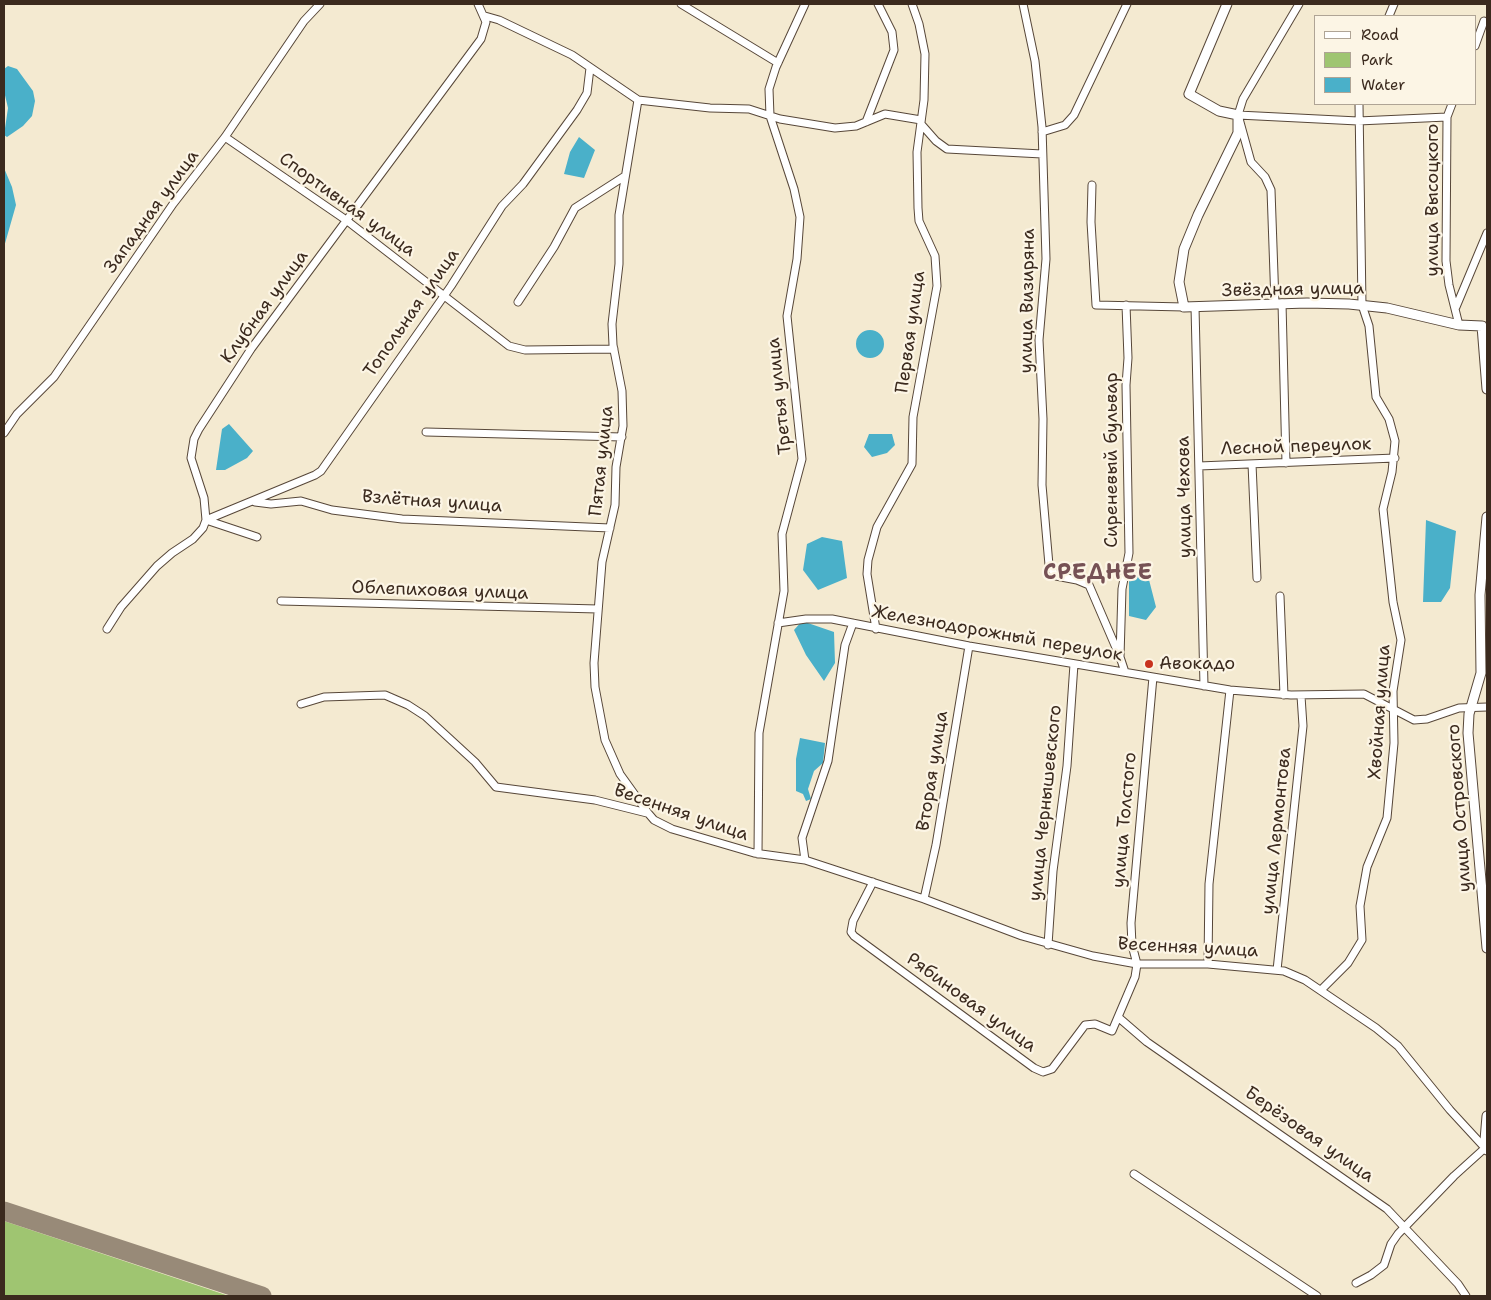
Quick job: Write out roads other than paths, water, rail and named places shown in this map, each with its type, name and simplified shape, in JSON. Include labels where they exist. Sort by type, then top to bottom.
[{"type":"street","name":"Западная улица","points":[[4,433],[17,414],[54,377],[169,210],[225,137],[295,34],[320,4]]},
{"type":"street","points":[[478,4],[485,16],[499,20],[572,55],[638,100],[710,108],[749,109],[770,116],[846,129],[885,114],[921,122],[936,141],[947,149],[1042,154]]},
{"type":"street","points":[[681,4],[778,63]]},
{"type":"street","name":"Третья улица","points":[[758,854],[759,741],[785,579],[782,534],[802,459],[787,316],[798,250],[800,217],[794,189],[770,116],[769,89],[778,63],[805,4]]},
{"type":"street","points":[[866,122],[894,50],[892,32],[878,4]]},
{"type":"street","name":"Первая улица","points":[[876,629],[867,574],[868,560],[877,527],[904,482],[912,464],[913,417],[937,286],[935,256],[919,221],[917,172],[926,83],[925,54],[919,24],[912,4]]},
{"type":"street","name":"улица Визиряна","points":[[1024,4],[1035,61],[1042,132],[1046,259],[1038,340],[1043,418],[1042,485],[1049,565],[1056,576],[1089,585],[1120,657]]},
{"type":"street","points":[[1042,132],[1065,125],[1074,116],[1127,4]]},
{"type":"street","points":[[1227,4],[1189,94],[1219,111],[1238,115],[1358,121],[1447,116]]},
{"type":"street","points":[[1184,307],[1179,282],[1184,249],[1198,215],[1238,133],[1238,115],[1243,99],[1299,4]]},
{"type":"street","name":"Клубная улица","points":[[206,520],[202,487],[191,458],[194,439],[199,429],[251,348],[476,46],[485,30],[485,16]]},
{"type":"street","points":[[1476,43],[1484,21]]},
{"type":"street","name":"Топольная улица","points":[[206,520],[321,471],[444,296],[502,206],[523,184],[577,110],[587,93],[590,68]]},
{"type":"street","name":"Пятая улица","points":[[638,100],[618,230],[619,264],[612,324],[614,349],[622,391],[622,437],[616,468],[616,505],[602,562],[594,675],[605,740],[620,774],[648,814]]},
{"type":"street","name":"Хвойная улица","points":[[1321,990],[1348,963],[1362,940],[1360,906],[1367,867],[1387,818],[1394,743],[1392,709],[1401,640],[1393,602],[1383,509],[1394,458],[1394,429],[1376,396],[1369,326],[1362,304],[1362,197],[1359,105]]},
{"type":"street","name":"улица Высоцкого","points":[[1452,105],[1447,116],[1446,261],[1449,285],[1459,325]]},
{"type":"street","points":[[1238,115],[1251,162],[1265,177],[1271,190],[1279,303],[1286,464]]},
{"type":"street","name":"Спортивная улица","points":[[225,137],[346,220],[500,340],[517,349],[614,349]]},
{"type":"street","points":[[518,302],[554,247],[575,208],[625,176]]},
{"type":"street","name":"Звёздная улица","points":[[1092,185],[1091,222],[1096,305],[1195,307],[1279,303],[1362,304],[1459,325],[1485,325]]},
{"type":"street","points":[[1455,308],[1487,234]]},
{"type":"street","name":"Сиреневый бульвар","points":[[1126,306],[1129,553],[1122,589],[1120,657],[1126,672]]},
{"type":"street","name":"улица Чехова","points":[[1195,307],[1204,686]]},
{"type":"street","points":[[1485,325],[1487,389]]},
{"type":"street","points":[[426,432],[622,437]]},
{"type":"street","name":"Лесной переулок","points":[[1199,466],[1286,464],[1394,458]]},
{"type":"street","points":[[1252,464],[1257,578]]},
{"type":"street","name":"Взлётная улица","points":[[254,501],[271,504],[301,501],[332,510],[402,519],[610,528]]},
{"type":"street","name":"улица Островского","points":[[1487,517],[1480,595],[1481,672],[1471,707],[1468,743],[1487,948]]},
{"type":"street","points":[[108,630],[129,597],[165,559],[198,534],[206,520],[257,537]]},
{"type":"street","points":[[1280,596],[1284,695]]},
{"type":"street","name":"Облепиховая улица","points":[[281,601],[598,609]]},
{"type":"street","name":"Железнодорожный переулок","points":[[778,623],[820,618],[969,646],[1230,690],[1301,696],[1364,694],[1380,700],[1408,718],[1420,720],[1471,707],[1487,707]]},
{"type":"street","points":[[805,860],[802,838],[828,761],[845,645],[852,623]]},
{"type":"street","name":"Вторая улица","points":[[924,899],[938,831],[969,646]]},
{"type":"street","name":"улица Чернышевского","points":[[1048,945],[1053,871],[1067,766],[1074,664]]},
{"type":"street","name":"улица Толстого","points":[[1137,964],[1132,945],[1131,924],[1153,678]]},
{"type":"street","points":[[1208,964],[1210,884],[1230,690]]},
{"type":"street","name":"Весенняя улица","points":[[301,704],[324,697],[385,695],[408,704],[425,716],[475,762],[496,787],[601,801],[648,814],[654,820],[672,829],[758,854],[805,860],[924,899],[1048,945],[1137,964],[1208,964],[1277,970],[1295,975],[1321,990],[1386,1035],[1486,1149]]},
{"type":"street","name":"улица Лермонтова","points":[[1277,970],[1304,716],[1301,696]]},
{"type":"street","name":"Рябиновая улица","points":[[873,882],[851,927],[854,936],[1034,1068],[1043,1072],[1052,1069],[1085,1024],[1095,1024],[1112,1030],[1118,1017]]},
{"type":"street","points":[[1118,1017],[1135,977],[1137,964]]},
{"type":"street","name":"Берёзовая улица","points":[[1118,1017],[1147,1042],[1376,1201],[1405,1226],[1433,1260],[1458,1284],[1466,1296]]},
{"type":"street","points":[[1356,1283],[1384,1265],[1391,1244],[1405,1226],[1463,1167],[1486,1149],[1487,1116]]},
{"type":"street","points":[[1134,1174],[1317,1296]]},
{"type":"water","points":[[8,66],[17,69],[33,91],[35,101],[32,116],[23,126],[7,137],[4,135],[8,108],[4,91],[4,69]]},
{"type":"water","points":[[579,137],[595,150],[584,178],[564,174],[570,152]]},
{"type":"water","points":[[4,168],[12,187],[16,205],[4,247]]},
{"type":"water","points":[[870,330],[880,334],[884,344],[880,354],[870,358],[860,354],[856,344],[860,334]]},
{"type":"water","points":[[229,424],[253,451],[247,458],[225,470],[216,470],[222,429]]},
{"type":"water","points":[[869,434],[892,434],[895,445],[887,453],[872,457],[864,447]]},
{"type":"water","points":[[1426,520],[1456,531],[1450,588],[1441,602],[1423,602]]},
{"type":"water","points":[[822,537],[842,541],[847,578],[818,590],[803,570],[807,544]]},
{"type":"water","points":[[1147,572],[1156,607],[1146,620],[1129,616],[1129,577]]},
{"type":"water","points":[[802,621],[834,632],[835,663],[824,681],[806,655],[794,630]]},
{"type":"water","points":[[800,738],[825,743],[823,763],[814,771],[808,789],[811,799],[806,801],[803,794],[796,791],[796,759]]},
{"type":"place","name":"Авокадо","points":[[1149,664]]},
{"type":"district","name":"СРЕДНЕЕ","points":[[1098,573]]}]
